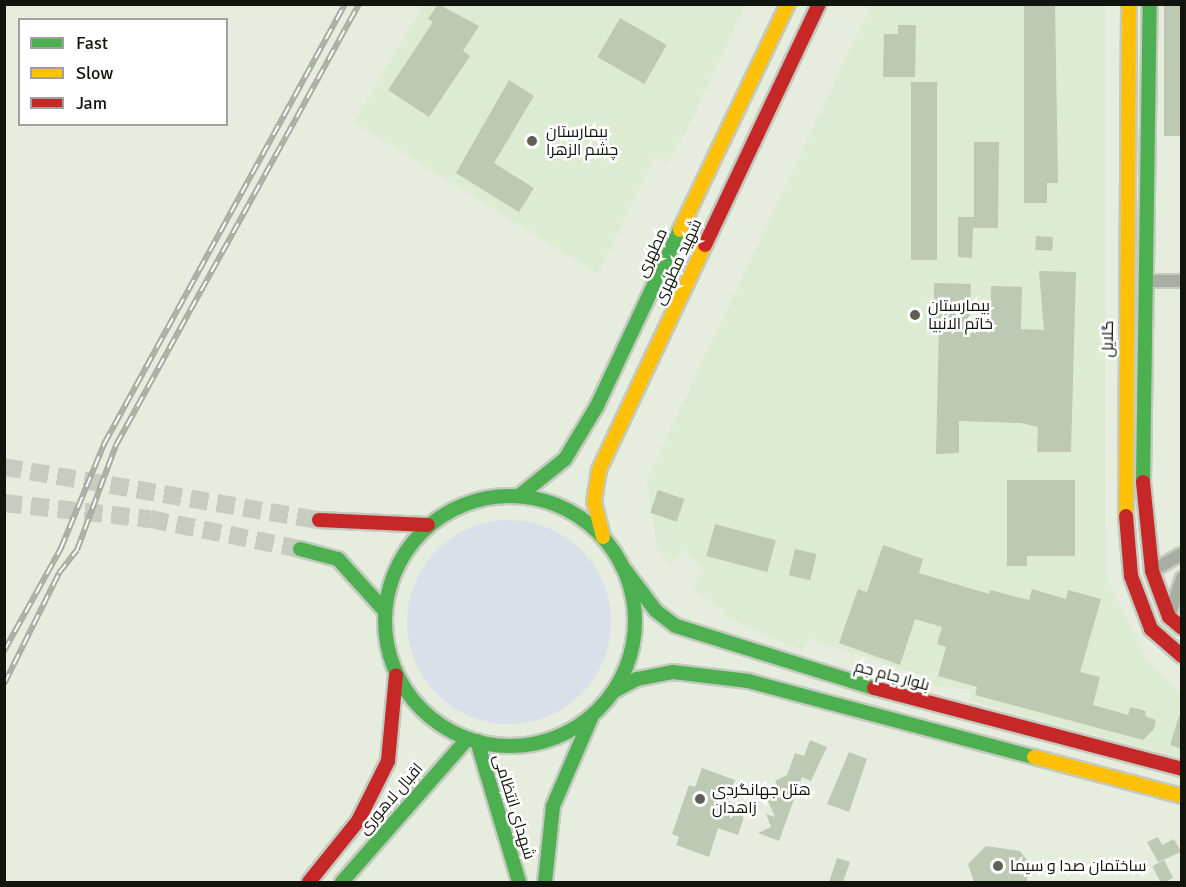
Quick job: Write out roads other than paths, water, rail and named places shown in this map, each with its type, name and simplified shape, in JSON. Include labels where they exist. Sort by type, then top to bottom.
[{"type":"main road","name":"مطهری","points":[[519,496],[565,459],[597,406],[788,4]]},
{"type":"main road","name":"شهید مطهری","points":[[604,539],[594,502],[599,470],[819,4]]},
{"type":"main road","name":"گلایل","points":[[1129,4],[1123,486],[1131,576],[1151,629],[1182,656]]},
{"type":"main road","points":[[1150,4],[1143,485],[1152,571],[1169,617],[1182,628]]},
{"type":"main road","points":[[604,539],[570,512],[519,496],[487,497],[428,525],[406,549],[385,610],[386,644],[396,675],[423,710],[472,740],[534,744],[565,734],[592,716],[614,691],[637,679],[673,672],[748,681],[1182,796]]},
{"type":"main road","points":[[319,520],[428,525]]},
{"type":"main road","name":"بلوار جام جم","points":[[604,539],[656,611],[676,626],[806,670],[1182,769]]},
{"type":"main road","points":[[300,549],[338,559],[385,610]]},
{"type":"main road","points":[[614,691],[635,629],[622,566]]},
{"type":"main road","points":[[309,882],[358,820],[388,761],[396,675]]},
{"type":"main road","name":"شهدای انتظامی","points":[[545,882],[553,806],[592,716]]},
{"type":"main road","name":"اقبال لاهوری","points":[[342,882],[472,740]]},
{"type":"main road","name":"شهدای انتظامی","points":[[472,740],[519,882]]},
{"type":"street","points":[[1146,281],[1182,281]]},
{"type":"street","points":[[1152,571],[1182,554]]},
{"type":"street","points":[[1169,617],[1182,578]]},
{"type":"tunnel","points":[[4,467],[319,520]]},
{"type":"tunnel","points":[[4,503],[150,519],[300,549]]},
{"type":"railway","points":[[4,651],[61,548],[104,444],[345,4]]},
{"type":"railway","points":[[4,684],[59,573],[77,550],[116,445],[359,4]]},
{"type":"place","name":"بیمارستان چشم الزهرا","points":[[532,141]]},
{"type":"place","name":"بیمارستان خاتم الانبیا","points":[[915,315]]},
{"type":"place","name":"هتل جهانگردی زاهدان","points":[[700,799]]},
{"type":"place","name":"ساختمان صدا و سیما","points":[[998,866]]}]
